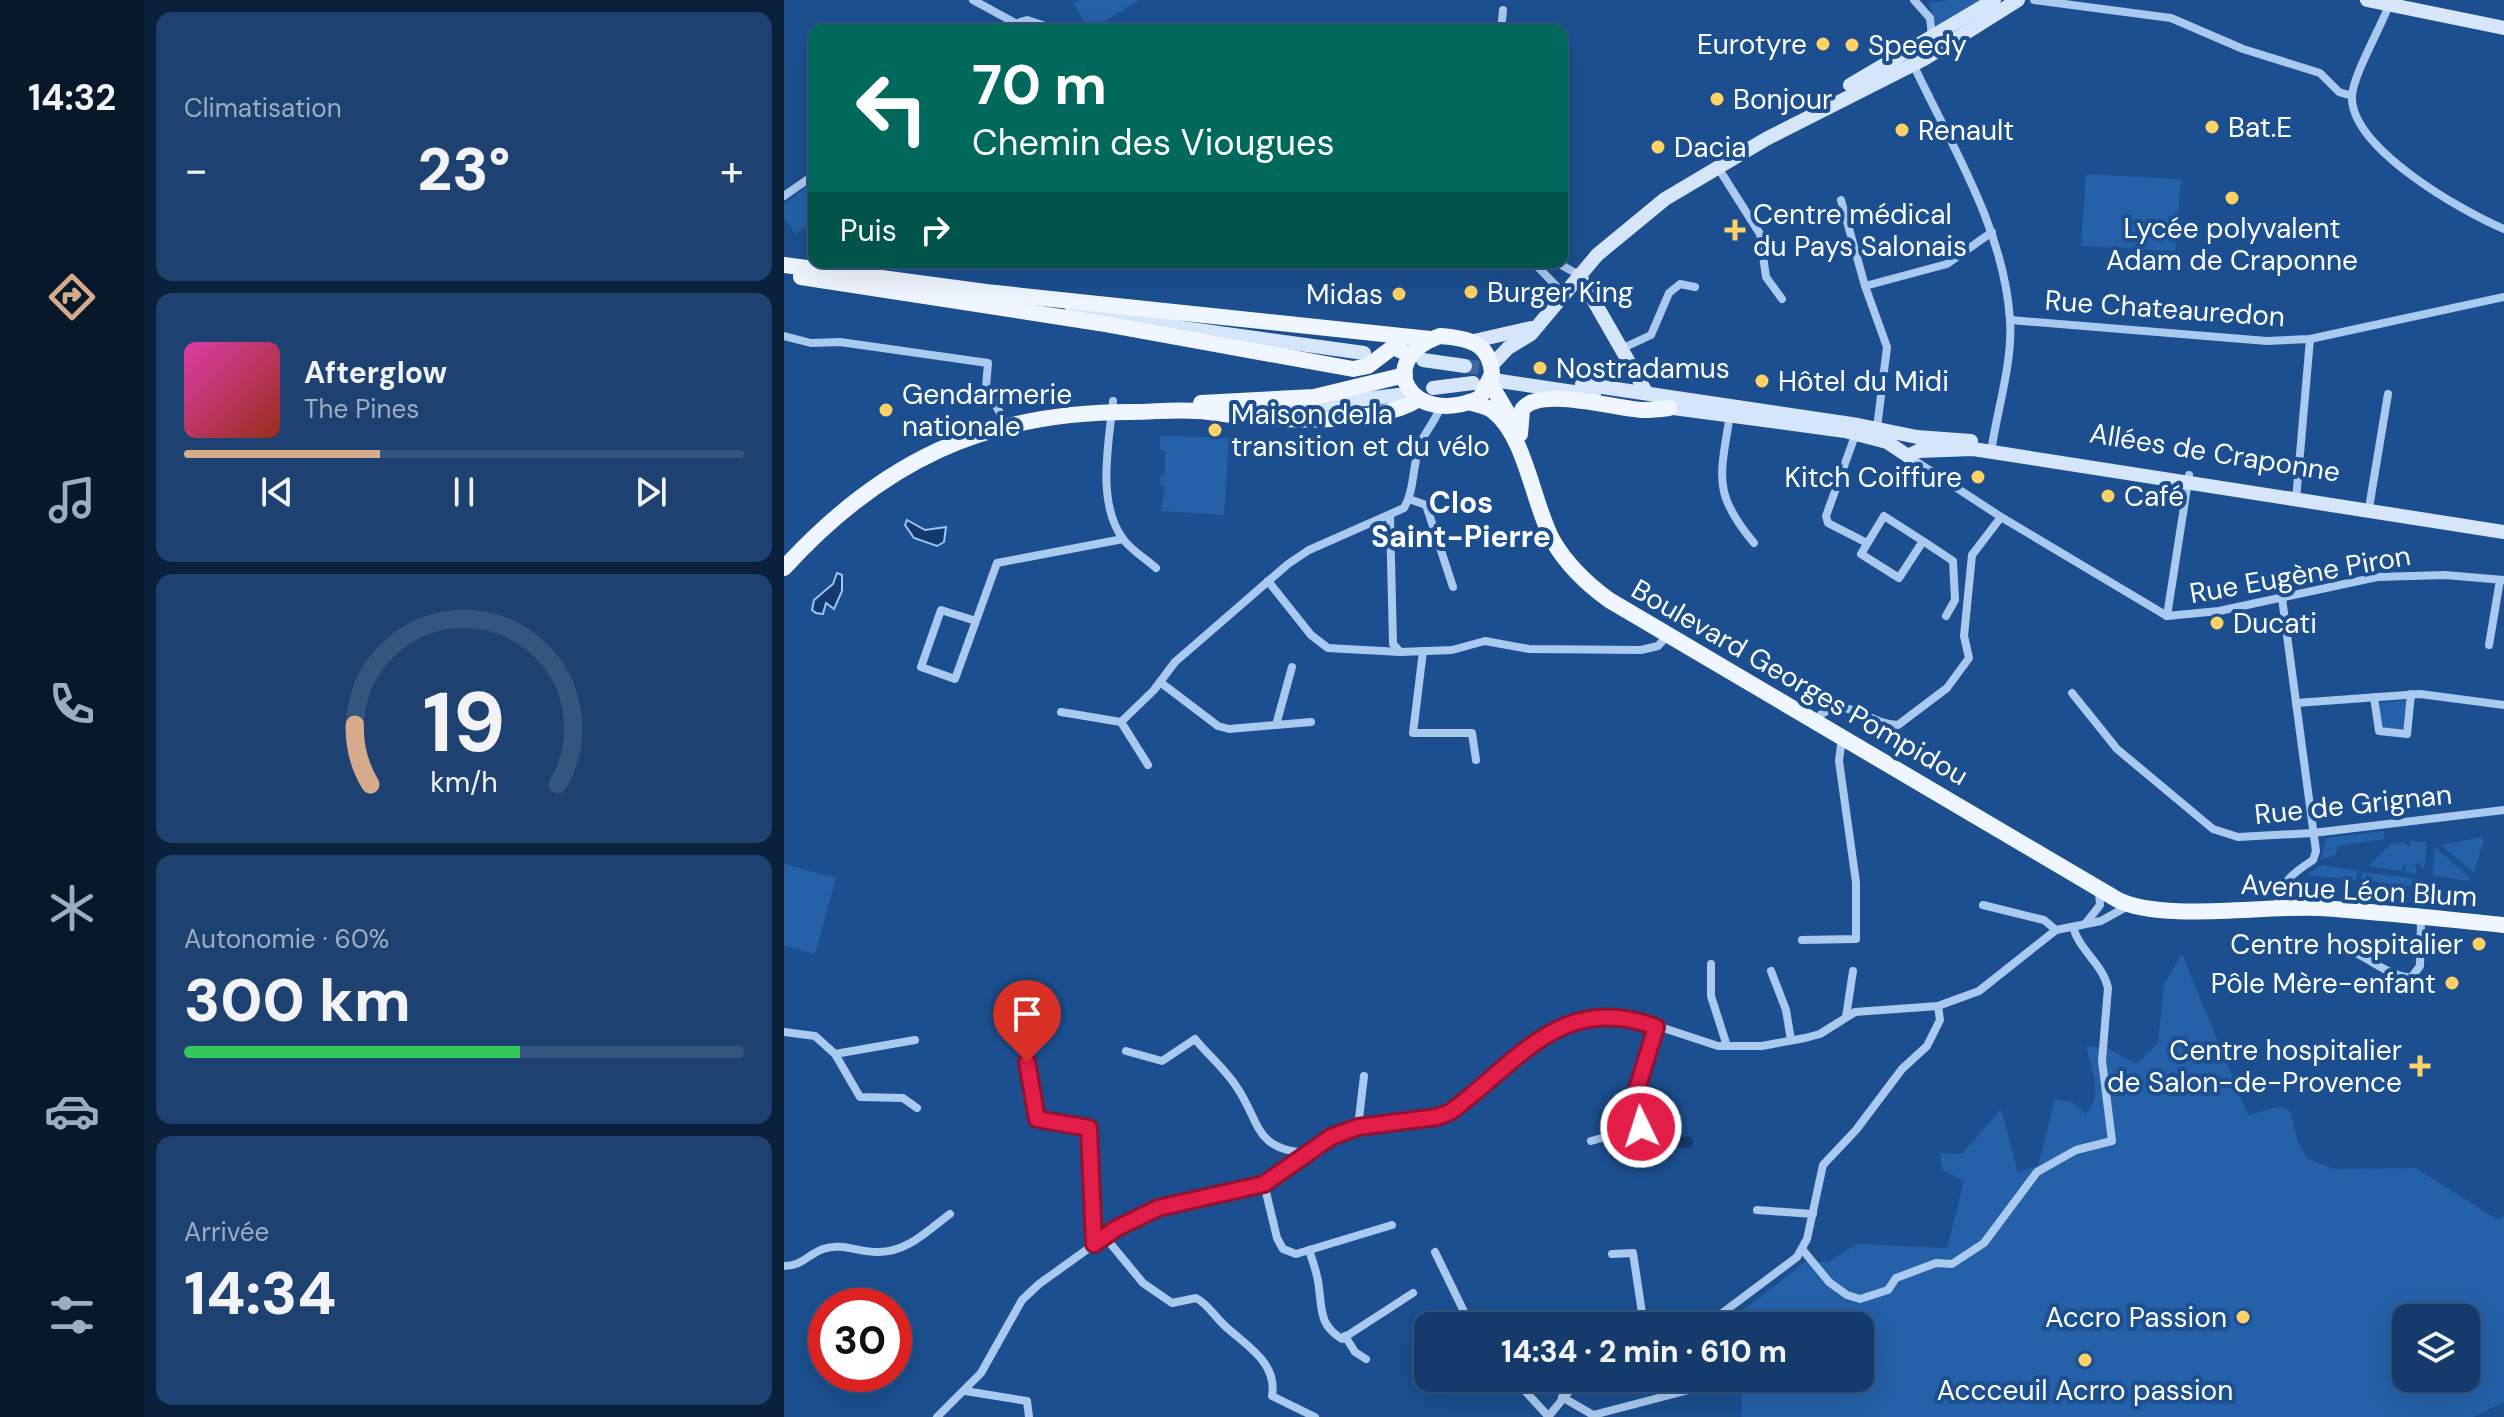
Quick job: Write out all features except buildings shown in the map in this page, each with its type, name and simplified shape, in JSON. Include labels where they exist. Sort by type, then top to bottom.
[{"type":"main road","points":[[1790,126],[1836,93],[1994,0]]},
{"type":"main road","points":[[1405,375],[1417,400],[1441,406],[1480,398],[1579,275],[1656,206],[1717,166],[1913,64],[2018,0]]},
{"type":"main road","points":[[2367,0],[2504,28]]},
{"type":"main road","points":[[784,265],[1353,369],[1368,366],[1393,347],[1417,358],[1465,366]]},
{"type":"main road","points":[[784,275],[986,292],[1430,339],[1440,336],[1474,341],[1535,327]]},
{"type":"main road","points":[[1579,275],[1646,392]]},
{"type":"main road","points":[[986,292],[1183,328],[1364,353]]},
{"type":"main road","points":[[1099,323],[1183,328]]},
{"type":"main road","points":[[784,553],[847,494],[916,449],[1001,415],[1314,397],[1405,375],[1430,339]]},
{"type":"main road","points":[[1474,341],[1496,375],[1520,434]]},
{"type":"main road","name":"Allées de Craponne","points":[[1496,375],[1669,408],[1730,414],[1770,424],[1845,431],[1877,428],[1909,445]]},
{"type":"main road","name":"Allées de Craponne","points":[[1496,375],[1646,392],[1857,431],[1909,445],[1991,448],[2296,495],[2504,532]]},
{"type":"main road","points":[[1433,388],[1473,383]]},
{"type":"main road","points":[[1607,388],[1669,408]]},
{"type":"main road","points":[[1206,411],[1302,407],[1398,395]]},
{"type":"main road","points":[[784,568],[846,507],[912,461],[943,446],[1013,422],[1112,407],[1295,419],[1342,417],[1394,411],[1417,400]]},
{"type":"main road","points":[[1520,434],[1522,410],[1534,401],[1569,400],[1643,410],[1669,408]]},
{"type":"main road","name":"Boulevard Georges Pompidou","points":[[1469,402],[1494,411],[1519,452],[1543,520],[1568,562],[1609,600],[2124,902]]},
{"type":"main road","name":"Boulevard Georges Pompidou","points":[[1519,452],[1520,434]]},
{"type":"main road","name":"Allées de Craponne","points":[[2296,495],[2370,502],[2504,522]]},
{"type":"main road","name":"Avenue Léon Blum","points":[[2124,902],[2163,910],[2278,907],[2504,925]]},
{"type":"street","points":[[973,0],[1010,24]]},
{"type":"street","points":[[1914,0],[1930,18],[1932,39]]},
{"type":"street","points":[[2034,0],[2171,18],[2243,49],[2320,73],[2339,92],[2352,96]]},
{"type":"street","points":[[2389,5],[2352,96],[2365,127],[2400,168],[2462,209],[2504,229]]},
{"type":"street","points":[[1502,24],[1503,10]]},
{"type":"street","points":[[1913,64],[1992,232],[2010,320],[1991,448]]},
{"type":"street","points":[[1717,166],[1760,234],[1766,277],[1782,299]]},
{"type":"street","points":[[784,196],[808,179]]},
{"type":"street","points":[[1841,200],[1848,236],[1887,347],[1877,428]]},
{"type":"street","points":[[1865,286],[1947,264],[1992,232]]},
{"type":"street","points":[[1539,268],[1563,293]]},
{"type":"street","points":[[1567,268],[1579,275]]},
{"type":"street","points":[[1621,349],[1651,335],[1669,293],[1680,284],[1695,287]]},
{"type":"street","name":"Rue Chateauredon","points":[[2010,320],[2267,341],[2310,339],[2504,297]]},
{"type":"street","points":[[784,336],[811,343],[840,342],[988,363],[986,387],[1001,415]]},
{"type":"street","points":[[2296,495],[2310,339]]},
{"type":"street","points":[[2370,502],[2388,394]]},
{"type":"street","points":[[1121,722],[1175,662],[1268,581],[1309,550],[1390,517],[1404,508],[1409,499],[1420,442],[1433,428],[1441,406]]},
{"type":"street","points":[[1112,407],[1108,471],[1110,511],[1123,539],[1156,568]]},
{"type":"street","points":[[1730,414],[1720,482],[1737,523],[1754,543]]},
{"type":"street","points":[[1857,431],[1826,516],[1828,523],[1867,543]]},
{"type":"street","name":"Rue Eugène Piron","points":[[1909,445],[2001,517],[2167,616],[2219,611],[2377,577],[2430,574],[2502,580]]},
{"type":"street","points":[[2167,616],[2189,479]]},
{"type":"street","points":[[1409,499],[1426,505],[1453,587]]},
{"type":"street","points":[[1923,541],[1899,578],[1861,554],[1884,516],[1970,570]]},
{"type":"street","points":[[1390,517],[1393,644],[1400,652]]},
{"type":"street","points":[[1815,720],[1830,709],[1846,707],[1857,709],[1888,725],[1898,725],[1947,688],[1969,658],[1964,636],[1972,555],[2001,517]]},
{"type":"street","points":[[976,621],[941,610],[921,667],[955,679],[976,621],[997,563],[1123,539]]},
{"type":"street","points":[[1946,616],[1955,600],[1953,561]]},
{"type":"street","points":[[2489,645],[2502,580]]},
{"type":"street","points":[[1268,581],[1311,635],[1328,648],[1400,652],[1452,650],[1485,641],[1529,649],[1641,650],[1658,646],[1668,635]]},
{"type":"street","points":[[2278,907],[2279,895],[2292,871],[2313,860],[2316,851],[2282,598]]},
{"type":"street","points":[[1423,651],[1413,733],[1472,733],[1476,760]]},
{"type":"street","points":[[1276,725],[1292,667]]},
{"type":"street","points":[[1160,682],[1218,726],[1229,729],[1311,722]]},
{"type":"street","name":"Rue de Grignan","points":[[2072,693],[2117,749],[2213,829],[2238,837],[2313,833],[2504,810]]},
{"type":"street","points":[[2296,703],[2411,694],[2504,705]]},
{"type":"street","points":[[2374,697],[2379,731],[2407,734],[2411,694]]},
{"type":"street","points":[[1061,712],[1121,722],[1148,765]]},
{"type":"street","points":[[1802,940],[1856,939],[1856,882],[1839,761],[1842,737]]},
{"type":"street","points":[[2086,924],[2100,905],[2097,886]]},
{"type":"street","points":[[937,1417],[981,1373],[1022,1300],[1105,1237],[1158,1208],[1264,1184],[1331,1137],[1358,1127],[1437,1117],[1450,1112],[1523,1048],[1557,1028],[1584,1019],[1633,1018],[1727,1046],[1762,1046],[1820,1034],[1846,1017],[1872,1008],[1938,1006],[1995,982],[2056,930],[2101,921],[2124,902]]},
{"type":"street","points":[[1983,905],[2044,920],[2056,930]]},
{"type":"street","points":[[2349,950],[2367,957],[2388,974],[2411,978],[2420,966],[2421,919]]},
{"type":"street","points":[[1802,1249],[1829,1282],[1847,1295],[1860,1299],[1888,1290],[1896,1278],[1936,1263],[1952,1264],[1984,1243],[2037,1172],[2076,1150],[2112,1141],[2102,1061],[2108,988],[2106,978],[2079,943],[2073,927]]},
{"type":"street","points":[[1711,964],[1711,996],[1727,1046]]},
{"type":"street","points":[[1771,971],[1786,1010],[1791,1040]]},
{"type":"street","points":[[1846,1017],[1853,971]]},
{"type":"street","points":[[1724,1312],[1791,1263],[1802,1249],[1823,1165],[1856,1130],[1902,1069],[1927,1046],[1940,1020],[1938,1006]]},
{"type":"street","points":[[1591,1141],[1638,1129],[1645,1117],[1638,1086],[1656,1027]]},
{"type":"street","points":[[784,1032],[815,1036],[835,1054],[860,1097],[903,1098],[917,1108]]},
{"type":"street","points":[[1022,1034],[1037,1119],[1089,1128],[1094,1244]]},
{"type":"street","points":[[1126,1051],[1162,1061],[1195,1039],[1236,1085],[1261,1136],[1286,1152],[1307,1153]]},
{"type":"street","points":[[835,1054],[915,1040]]},
{"type":"street","points":[[1358,1127],[1364,1076]]},
{"type":"street","points":[[1638,1129],[1646,1150]]},
{"type":"street","points":[[1264,1184],[1277,1238],[1283,1249],[1296,1254],[1392,1225]]},
{"type":"street","points":[[1757,1210],[1813,1214]]},
{"type":"street","points":[[784,1266],[798,1266],[823,1249],[878,1252],[903,1248],[950,1214]]},
{"type":"street","points":[[1105,1237],[1143,1283],[1172,1303],[1196,1298],[1203,1302],[1261,1358],[1274,1384],[1272,1396],[1315,1417]]},
{"type":"street","points":[[1309,1250],[1319,1285],[1322,1318],[1328,1330],[1342,1339],[1413,1293]]},
{"type":"street","points":[[1435,1252],[1464,1312]]},
{"type":"street","points":[[1612,1254],[1633,1253],[1642,1312]]},
{"type":"street","points":[[1345,1336],[1355,1352],[1366,1359]]},
{"type":"street","points":[[965,1391],[1027,1401],[1029,1417]]},
{"type":"street","points":[[1526,1392],[1548,1417],[1567,1392]]},
{"type":"street","points":[[1562,1397],[1593,1415],[1681,1392]]},
{"type":"shaded area","points":[[1080,0],[1140,0],[1100,24],[1086,24],[1073,4]]},
{"type":"shaded area","points":[[1983,0],[1937,28],[1929,3]]},
{"type":"shaded area","points":[[2086,174],[2181,179],[2175,251],[2081,246]]},
{"type":"shaded area","points":[[808,186],[808,225],[796,234],[784,218],[784,204]]},
{"type":"shaded area","points":[[1160,436],[1229,438],[1224,515],[1161,511],[1165,486],[1160,485],[1161,475],[1165,475],[1165,450],[1160,450]]},
{"type":"shaded area","points":[[907,520],[925,530],[946,527],[944,542],[937,546],[914,538],[905,525]]},
{"type":"shaded area","points":[[837,573],[842,575],[842,591],[834,609],[826,603],[823,614],[816,613],[812,610],[814,600],[833,584]]},
{"type":"shaded area","points":[[2407,700],[2403,729],[2382,728],[2379,703]]},
{"type":"shaded area","points":[[2384,831],[2384,839],[2338,846],[2335,855],[2321,859],[2326,838]]},
{"type":"shaded area","points":[[2481,837],[2484,840],[2474,873],[2441,845]]},
{"type":"shaded area","points":[[2410,841],[2427,842],[2424,870],[2419,863],[2415,865],[2417,874],[2404,872],[2407,863],[2400,871],[2369,866],[2390,845],[2403,842],[2410,847]]},
{"type":"shaded area","points":[[2435,847],[2470,878],[2470,881],[2433,876]]},
{"type":"shaded area","points":[[784,864],[836,878],[815,954],[784,945]]},
{"type":"shaded area","points":[[2322,865],[2358,871],[2356,880],[2306,875]]},
{"type":"shaded area","points":[[2362,872],[2425,880],[2424,888],[2361,880]]},
{"type":"shaded area","points":[[2182,954],[2248,1115],[2280,1106],[2291,1112],[2297,1140],[2307,1158],[2333,1169],[2416,1168],[2498,1220],[2504,1216],[2504,1402],[2473,1417],[1742,1417],[1741,1392],[1874,1392],[1874,1312],[1741,1312],[1805,1262],[1828,1262],[1857,1244],[1947,1248],[1964,1181],[1942,1170],[1940,1153],[1962,1154],[2001,1109],[2018,1172],[2038,1166],[2055,1099],[2072,1102],[2086,1114],[2091,1107],[2095,1081],[2086,1046],[2107,1048],[2137,1064],[2158,1043],[2164,984]]},
{"type":"waterway","points":[[1650,1149],[1668,1142],[1688,1142]]},
{"type":"tunnel","points":[[1465,366],[1502,371]]},
{"type":"place","name":"Eurotyre","points":[[1823,44]]},
{"type":"place","name":"Speedy","points":[[1852,45]]},
{"type":"place","name":"Bonjour","points":[[1717,99]]},
{"type":"place","name":"Bat.E","points":[[2212,127]]},
{"type":"place","name":"Renault","points":[[1902,130]]},
{"type":"place","name":"Dacia","points":[[1658,147]]},
{"type":"place","name":"Lycée polyvalent Adam de Craponne","points":[[2232,198]]},
{"type":"place","name":"Centre médical du Pays Salonais","points":[[1735,230]]},
{"type":"place","name":"Burger King","points":[[1471,292]]},
{"type":"place","name":"Midas","points":[[1399,294]]},
{"type":"place","name":"Nostradamus","points":[[1540,368]]},
{"type":"place","name":"Hôtel du Midi","points":[[1762,381]]},
{"type":"place","name":"Gendarmerie nationale","points":[[886,410]]},
{"type":"place","name":"Maison de la transition et du vélo","points":[[1215,430]]},
{"type":"place","name":"Kitch Coiffure","points":[[1978,477]]},
{"type":"place","name":"Café","points":[[2108,496]]},
{"type":"place","name":"Ducati","points":[[2217,623]]},
{"type":"place","name":"Centre hospitalier","points":[[2479,944]]},
{"type":"place","name":"Pôle Mère-enfant","points":[[2452,983]]},
{"type":"place","name":"Centre hospitalier de Salon-de-Provence","points":[[2420,1066]]},
{"type":"place","name":"Accro Passion","points":[[2243,1317]]},
{"type":"place","name":"Accceuil Acrro passion","points":[[2085,1360]]},
{"type":"district","name":"Clos Saint-Pierre","points":[[1461,520]]},
{"type":"route","points":[[1027,1062],[1037,1119],[1089,1128],[1094,1244],[1117,1228],[1158,1208],[1264,1184],[1331,1137],[1358,1127],[1437,1117],[1450,1112],[1523,1048],[1557,1028],[1584,1019],[1633,1018],[1656,1027],[1638,1086],[1645,1117],[1641,1127]]}]
